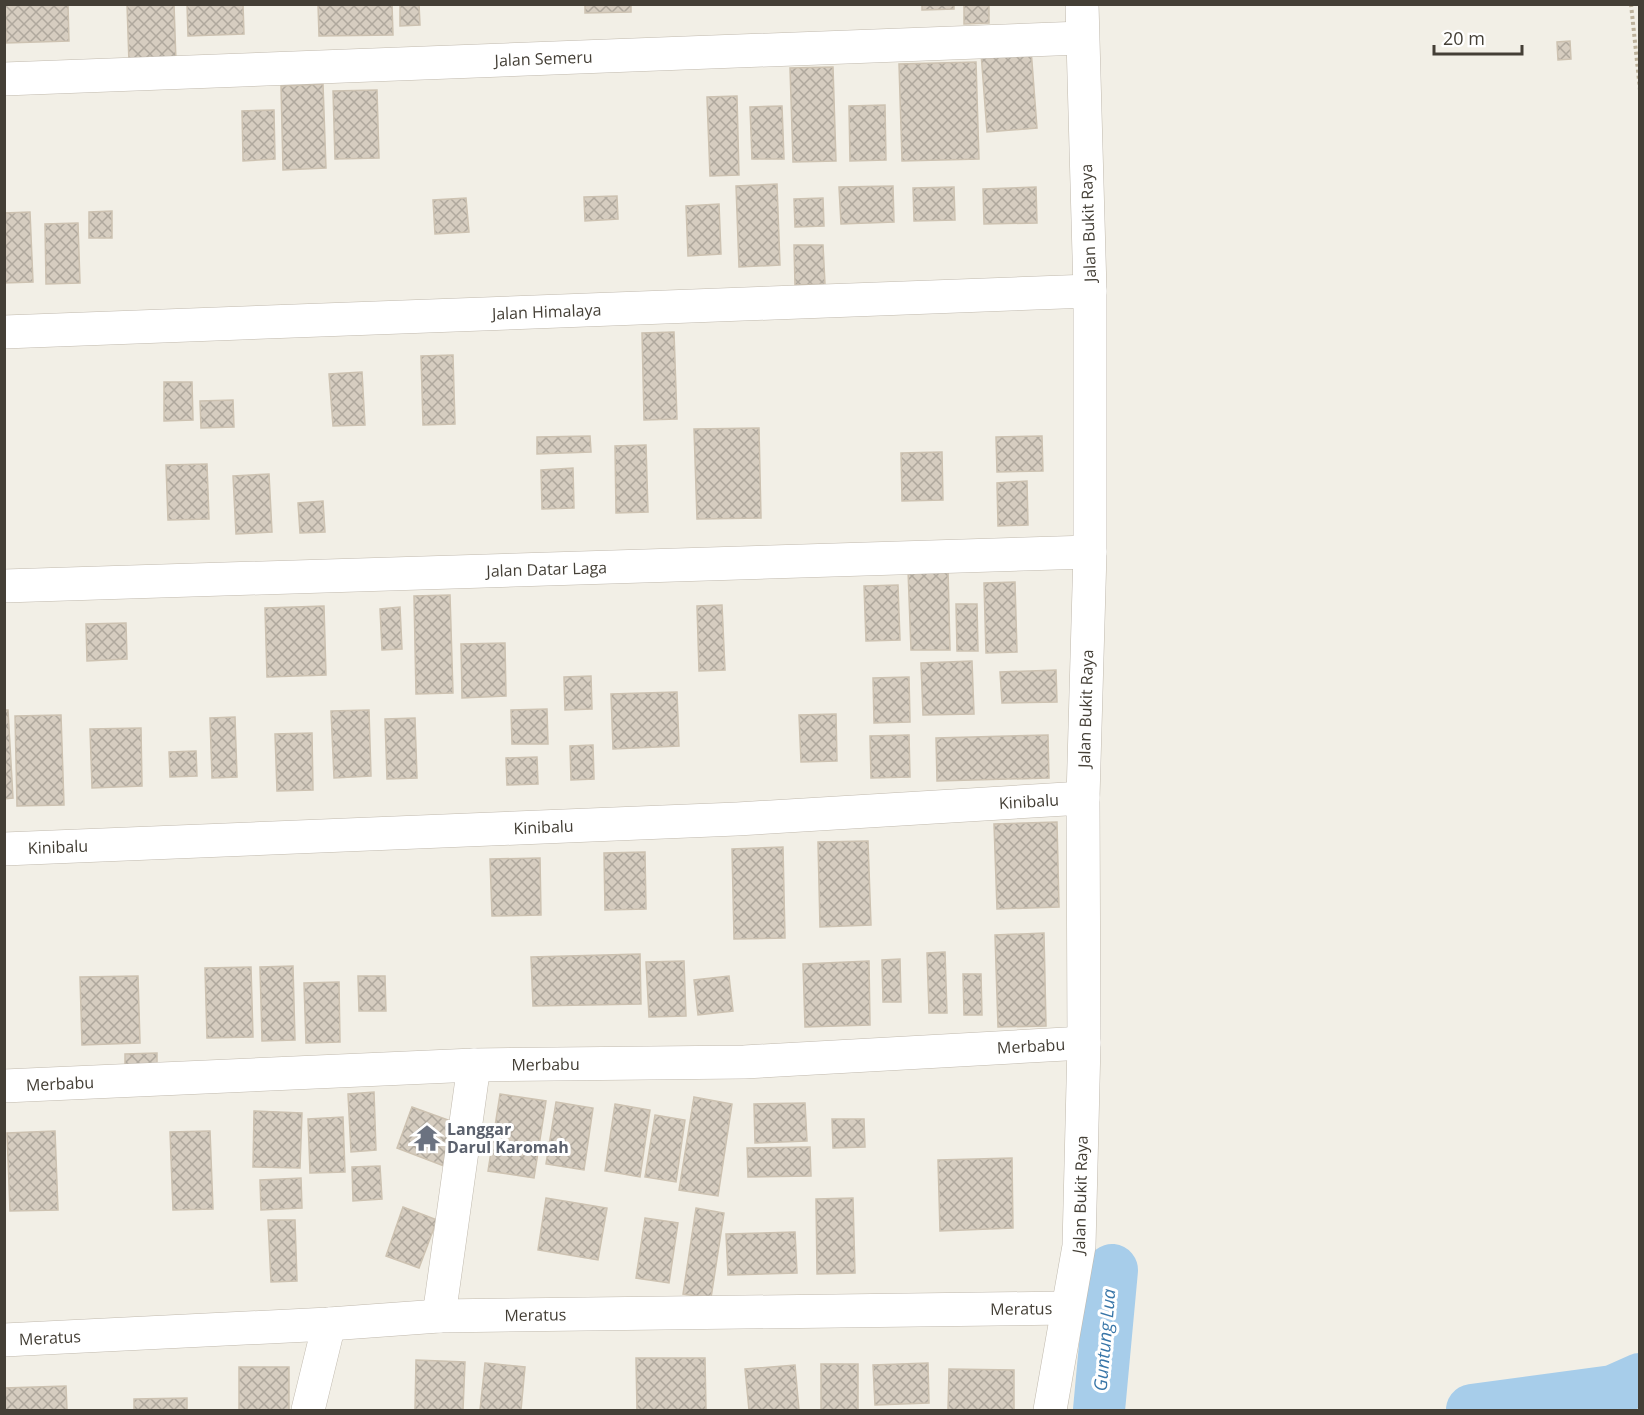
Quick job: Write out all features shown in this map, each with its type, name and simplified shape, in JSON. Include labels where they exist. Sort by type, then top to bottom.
[{"type":"street","name":"Jalan Bukit Raya","points":[[1050,1410],[1079,1246],[1084,1043],[1083,798],[1090,552],[1090,291],[1082,4]]},
{"type":"street","name":"Jalan Semeru","points":[[4,79],[1082,38]]},
{"type":"street","name":"Jalan Himalaya","points":[[4,332],[1090,291]]},
{"type":"street","name":"Jalan Datar Laga","points":[[4,586],[1090,552]]},
{"type":"street","name":"Kinibalu","points":[[4,849],[737,819],[1083,798]]},
{"type":"street","name":"Merbabu","points":[[4,1086],[474,1065],[744,1062],[1084,1043]]},
{"type":"street","points":[[439,1316],[474,1065]]},
{"type":"street","name":"Meratus","points":[[4,1340],[329,1324],[439,1316],[1068,1308]]},
{"type":"street","points":[[308,1410],[329,1324]]},
{"type":"path","points":[[1631,4],[1640,90]]},
{"type":"building","points":[[5,4],[68,4],[69,41],[6,43]]},
{"type":"building","points":[[127,4],[174,4],[176,62],[129,63]]},
{"type":"building","points":[[187,4],[243,4],[244,34],[188,36]]},
{"type":"building","points":[[318,4],[392,4],[393,35],[319,36]]},
{"type":"building","points":[[400,4],[419,4],[420,25],[400,26]]},
{"type":"building","points":[[585,4],[631,4],[631,12],[585,13]]},
{"type":"building","points":[[922,4],[954,4],[954,9],[922,10]]},
{"type":"building","points":[[964,4],[989,4],[989,23],[964,24]]},
{"type":"building","points":[[1570,41],[1571,59],[1558,60],[1557,42]]},
{"type":"building","points":[[1031,49],[1037,128],[987,132],[981,53]]},
{"type":"building","points":[[976,62],[979,159],[902,161],[899,64]]},
{"type":"building","points":[[833,67],[836,161],[793,162],[790,68]]},
{"type":"building","points":[[323,84],[326,168],[283,170],[281,86]]},
{"type":"building","points":[[377,90],[379,158],[335,159],[333,91]]},
{"type":"building","points":[[737,96],[739,175],[710,176],[707,97]]},
{"type":"building","points":[[885,105],[886,160],[850,161],[849,106]]},
{"type":"building","points":[[782,106],[784,159],[752,159],[750,107]]},
{"type":"building","points":[[274,110],[275,159],[243,161],[242,111]]},
{"type":"building","points":[[777,184],[780,265],[739,267],[736,186]]},
{"type":"building","points":[[893,186],[894,222],[841,224],[839,187]]},
{"type":"building","points":[[954,187],[955,220],[914,221],[913,188]]},
{"type":"building","points":[[1036,187],[1037,223],[984,224],[983,189]]},
{"type":"building","points":[[617,196],[618,219],[585,221],[584,197]]},
{"type":"building","points":[[466,198],[469,232],[435,234],[433,200]]},
{"type":"building","points":[[823,198],[824,226],[795,227],[794,199]]},
{"type":"building","points":[[719,204],[721,254],[688,256],[686,206]]},
{"type":"building","points":[[112,211],[112,238],[89,238],[89,212]]},
{"type":"building","points":[[30,212],[33,282],[4,283],[4,213]]},
{"type":"building","points":[[78,223],[80,283],[46,284],[45,224]]},
{"type":"building","points":[[794,245],[823,245],[825,284],[795,285]]},
{"type":"building","points":[[674,332],[677,419],[644,420],[642,333]]},
{"type":"building","points":[[453,355],[455,424],[423,425],[421,356]]},
{"type":"building","points":[[362,372],[365,425],[333,426],[329,374]]},
{"type":"building","points":[[164,382],[192,382],[193,420],[164,421]]},
{"type":"building","points":[[233,400],[234,427],[201,428],[200,401]]},
{"type":"building","points":[[759,428],[761,518],[697,519],[694,429]]},
{"type":"building","points":[[590,436],[591,452],[537,454],[537,437]]},
{"type":"building","points":[[1042,436],[1043,471],[997,472],[996,437]]},
{"type":"building","points":[[646,445],[648,512],[616,513],[615,446]]},
{"type":"building","points":[[942,452],[943,500],[902,501],[901,453]]},
{"type":"building","points":[[207,464],[209,519],[168,520],[166,465]]},
{"type":"building","points":[[573,468],[574,508],[542,509],[541,470]]},
{"type":"building","points":[[269,474],[272,532],[236,534],[233,476]]},
{"type":"building","points":[[1027,481],[1028,525],[998,526],[997,483]]},
{"type":"building","points":[[323,501],[325,532],[300,533],[298,503]]},
{"type":"building","points":[[948,569],[950,650],[911,650],[908,570]]},
{"type":"building","points":[[1015,582],[1017,652],[986,653],[984,583]]},
{"type":"building","points":[[898,585],[900,640],[866,641],[864,586]]},
{"type":"building","points":[[450,595],[453,693],[416,694],[414,596]]},
{"type":"building","points":[[956,604],[977,604],[978,651],[957,651]]},
{"type":"building","points":[[722,605],[725,670],[699,671],[697,606]]},
{"type":"building","points":[[324,606],[326,675],[267,677],[265,608]]},
{"type":"building","points":[[400,607],[402,649],[382,650],[380,609]]},
{"type":"building","points":[[126,623],[127,659],[87,661],[86,624]]},
{"type":"building","points":[[505,643],[506,696],[462,698],[461,644]]},
{"type":"building","points":[[972,661],[974,714],[923,715],[921,663]]},
{"type":"building","points":[[1056,670],[1057,702],[1002,703],[1000,672]]},
{"type":"building","points":[[591,676],[592,709],[565,710],[564,677]]},
{"type":"building","points":[[909,677],[910,722],[874,723],[873,678]]},
{"type":"building","points":[[677,692],[679,746],[613,749],[611,694]]},
{"type":"building","points":[[547,709],[548,744],[512,744],[511,710]]},
{"type":"building","points":[[4,710],[8,710],[13,798],[4,799]]},
{"type":"building","points":[[369,710],[371,776],[334,778],[331,711]]},
{"type":"building","points":[[836,714],[837,761],[801,762],[799,715]]},
{"type":"building","points":[[61,715],[64,805],[17,806],[15,716]]},
{"type":"building","points":[[235,717],[237,777],[212,778],[210,718]]},
{"type":"building","points":[[415,718],[417,778],[387,779],[385,719]]},
{"type":"building","points":[[141,728],[142,786],[92,788],[90,729]]},
{"type":"building","points":[[312,733],[313,790],[277,791],[275,734]]},
{"type":"building","points":[[909,735],[910,777],[871,778],[870,736]]},
{"type":"building","points":[[1048,735],[1049,778],[937,781],[936,738]]},
{"type":"building","points":[[593,745],[594,779],[571,780],[570,746]]},
{"type":"building","points":[[196,751],[197,776],[170,777],[169,752]]},
{"type":"building","points":[[537,757],[538,784],[507,785],[506,758]]},
{"type":"building","points":[[1057,822],[1059,907],[997,909],[994,824]]},
{"type":"building","points":[[868,841],[871,925],[820,927],[818,842]]},
{"type":"building","points":[[783,847],[785,938],[734,939],[732,849]]},
{"type":"building","points":[[645,852],[646,909],[605,910],[604,853]]},
{"type":"building","points":[[540,858],[541,915],[492,916],[490,859]]},
{"type":"building","points":[[1044,933],[1046,1026],[998,1027],[995,935]]},
{"type":"building","points":[[945,952],[947,1013],[929,1013],[927,953]]},
{"type":"building","points":[[640,954],[641,1004],[533,1006],[531,957]]},
{"type":"building","points":[[900,959],[901,1002],[883,1002],[882,960]]},
{"type":"building","points":[[684,961],[686,1016],[649,1017],[646,962]]},
{"type":"building","points":[[869,961],[870,1025],[805,1027],[803,964]]},
{"type":"building","points":[[293,966],[295,1040],[262,1041],[260,967]]},
{"type":"building","points":[[251,967],[253,1037],[207,1038],[205,968]]},
{"type":"building","points":[[963,974],[981,974],[982,1015],[964,1015]]},
{"type":"building","points":[[138,976],[140,1043],[82,1045],[80,977]]},
{"type":"building","points":[[358,976],[385,976],[386,1011],[359,1011]]},
{"type":"building","points":[[729,976],[733,1011],[698,1015],[694,980]]},
{"type":"building","points":[[339,982],[340,1042],[306,1043],[304,983]]},
{"type":"building","points":[[157,1053],[157,1068],[125,1069],[125,1054]]},
{"type":"building","points":[[374,1092],[376,1150],[351,1152],[348,1094]]},
{"type":"building","points":[[500,1094],[546,1101],[534,1178],[488,1171]]},
{"type":"building","points":[[694,1097],[732,1104],[718,1196],[679,1190]]},
{"type":"building","points":[[556,1102],[593,1108],[584,1170],[546,1164]]},
{"type":"building","points":[[805,1103],[807,1141],[755,1143],[754,1104]]},
{"type":"building","points":[[615,1104],[650,1110],[640,1177],[605,1171]]},
{"type":"building","points":[[412,1107],[459,1124],[444,1166],[397,1148]]},
{"type":"building","points":[[254,1111],[302,1113],[300,1168],[253,1167]]},
{"type":"building","points":[[655,1115],[685,1120],[676,1182],[645,1177]]},
{"type":"building","points":[[343,1117],[345,1172],[310,1173],[308,1119]]},
{"type":"building","points":[[832,1119],[864,1119],[865,1147],[833,1148]]},
{"type":"building","points":[[55,1131],[58,1210],[10,1211],[7,1133]]},
{"type":"building","points":[[210,1131],[213,1209],[173,1210],[170,1132]]},
{"type":"building","points":[[810,1147],[811,1176],[748,1177],[747,1148]]},
{"type":"building","points":[[1012,1158],[1013,1228],[940,1231],[938,1160]]},
{"type":"building","points":[[380,1166],[382,1199],[353,1201],[352,1167]]},
{"type":"building","points":[[301,1178],[302,1208],[261,1210],[260,1180]]},
{"type":"building","points":[[546,1198],[607,1208],[598,1260],[538,1250]]},
{"type":"building","points":[[853,1198],[855,1273],[817,1274],[816,1199]]},
{"type":"building","points":[[403,1207],[437,1220],[419,1268],[386,1256]]},
{"type":"building","points":[[696,1208],[724,1213],[711,1298],[683,1294]]},
{"type":"building","points":[[645,1218],[678,1223],[669,1283],[636,1278]]},
{"type":"building","points":[[268,1220],[295,1220],[297,1281],[271,1282]]},
{"type":"building","points":[[795,1232],[797,1273],[728,1275],[726,1234]]},
{"type":"building","points":[[636,1358],[705,1358],[706,1410],[637,1410]]},
{"type":"building","points":[[416,1360],[465,1362],[463,1410],[415,1410]]},
{"type":"building","points":[[485,1363],[525,1367],[521,1410],[480,1410]]},
{"type":"building","points":[[928,1363],[929,1403],[875,1405],[873,1365]]},
{"type":"building","points":[[821,1364],[858,1364],[858,1410],[821,1410]]},
{"type":"building","points":[[795,1365],[799,1410],[749,1410],[745,1369]]},
{"type":"building","points":[[239,1367],[289,1367],[289,1410],[239,1410]]},
{"type":"building","points":[[949,1369],[1014,1370],[1014,1410],[948,1410]]},
{"type":"building","points":[[66,1386],[67,1410],[4,1410],[4,1388]]},
{"type":"building","points":[[187,1398],[187,1410],[134,1410],[134,1399]]},
{"type":"waterway","name":"Guntung Lua","points":[[1099,1410],[1112,1270]]},
{"type":"waterway","name":"Guntung Lua","points":[[1472,1410],[1613,1391],[1640,1379]]},
{"type":"place","name":"Langgar Darul Karomah","points":[[427,1138]]}]
